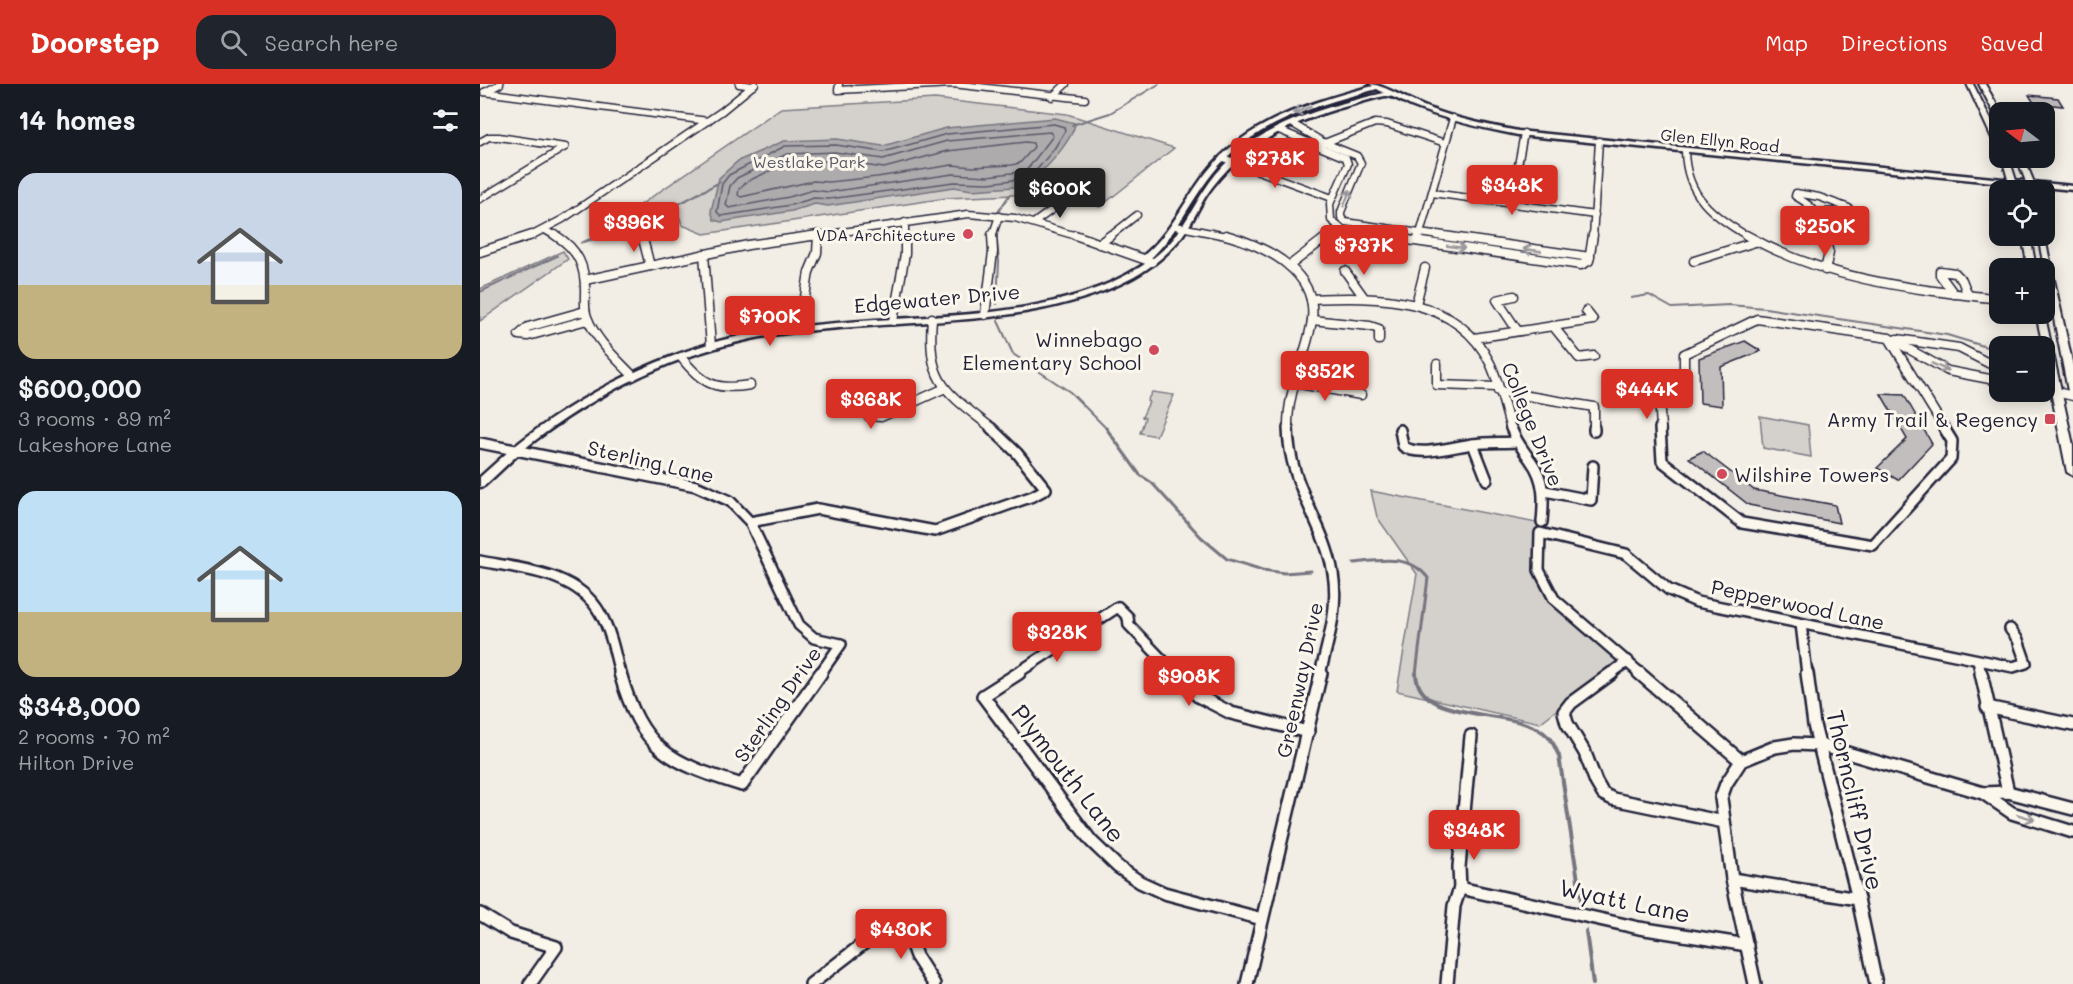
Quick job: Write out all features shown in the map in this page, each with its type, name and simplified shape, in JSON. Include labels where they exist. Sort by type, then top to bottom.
[{"type":"main road","points":[[1970,84],[1989,124]]},
{"type":"main road","points":[[1982,84],[1992,102]]},
{"type":"main road","points":[[2044,246],[2073,391]]},
{"type":"main road","points":[[2043,324],[2073,472]]},
{"type":"street","points":[[482,93],[500,84]]},
{"type":"street","points":[[739,84],[754,85]]},
{"type":"street","points":[[838,87],[953,84],[1085,99]]},
{"type":"street","points":[[1052,97],[1066,84]]},
{"type":"street","points":[[480,252],[545,230],[708,121],[754,85]]},
{"type":"street","name":"Glen Ellyn Road","points":[[1376,86],[1416,106],[1486,127],[1684,151],[1989,183]]},
{"type":"street","name":"Edgewater Drive","points":[[1181,227],[1205,179],[1223,158],[1243,141],[1290,114],[1376,86]]},
{"type":"street","points":[[482,93],[708,121]]},
{"type":"street","name":"Edgewater Drive","points":[[481,483],[516,451],[562,417],[633,376],[711,346],[800,328],[985,315],[1078,298],[1099,291],[1140,271],[1148,261],[1164,254],[1209,185],[1232,160],[1279,130],[1293,124],[1332,108],[1390,93]]},
{"type":"street","points":[[1418,242],[1453,118]]},
{"type":"street","points":[[1317,147],[1368,124],[1381,123],[1445,143]]},
{"type":"street","points":[[1293,124],[1325,143],[1357,156],[1361,163],[1341,212],[1341,217],[1345,222],[1590,257]]},
{"type":"street","points":[[1279,130],[1346,158],[1348,164],[1329,204],[1331,220],[1339,227],[1351,232],[1581,265],[1587,264],[1590,257],[1599,141]]},
{"type":"street","points":[[1510,203],[1524,133]]},
{"type":"street","points":[[480,142],[489,137],[565,147],[480,199]]},
{"type":"street","points":[[1684,151],[1688,178],[1702,201],[1721,219],[1755,242],[1825,270],[1894,286],[1989,298]]},
{"type":"street","points":[[1223,158],[1332,198]]},
{"type":"street","name":"Glen Ellyn Road","points":[[2055,188],[2073,188]]},
{"type":"street","points":[[1432,193],[1595,215]]},
{"type":"street","points":[[1818,212],[1844,211],[1849,208],[1819,197],[1796,193],[1796,196],[1818,212],[1829,253],[1825,270]]},
{"type":"street","points":[[1035,222],[1071,196]]},
{"type":"street","points":[[585,280],[704,254],[958,214],[999,216],[1035,222],[1148,261]]},
{"type":"street","points":[[1099,244],[1137,215]]},
{"type":"street","points":[[985,315],[993,252],[992,234],[999,216]]},
{"type":"street","points":[[893,321],[905,254],[905,222]]},
{"type":"street","name":"Greenway Drive","points":[[1181,227],[1221,233],[1253,243],[1289,266],[1302,281],[1311,299],[1312,320],[1294,383],[1288,418],[1291,458],[1303,497],[1331,564],[1335,586],[1334,616],[1246,984]]},
{"type":"street","points":[[1289,266],[1339,227]]},
{"type":"street","points":[[545,230],[568,243],[580,255],[585,280],[587,320],[600,342],[633,376]]},
{"type":"street","points":[[641,232],[650,266]]},
{"type":"street","points":[[800,328],[809,272],[817,254],[818,235]]},
{"type":"street","points":[[1694,261],[1755,242]]},
{"type":"street","points":[[704,254],[711,346]]},
{"type":"street","points":[[1416,304],[1425,268]]},
{"type":"street","points":[[1345,271],[1363,296]]},
{"type":"street","points":[[1954,294],[1940,275],[1940,271],[1952,271],[1958,274],[1968,295]]},
{"type":"street","name":"College Drive","points":[[1311,299],[1363,296],[1416,304],[1444,314],[1474,338],[1490,363],[1516,442],[1535,466],[1545,491],[1539,570],[1554,598],[1741,761]]},
{"type":"street","points":[[1514,296],[1497,300],[1517,330]]},
{"type":"street","points":[[585,311],[528,327],[519,334],[521,337],[528,336],[587,320]]},
{"type":"street","points":[[1474,338],[1593,320],[1586,311]]},
{"type":"street","points":[[750,522],[818,509],[935,531],[1033,496],[1046,489],[1016,451],[943,389],[930,351],[932,318]]},
{"type":"street","points":[[1889,338],[1952,441],[1951,459],[1873,545],[1742,523],[1662,462],[1659,395],[1684,384],[1684,354],[1757,319],[1959,348],[1989,363]]},
{"type":"street","points":[[1312,320],[1370,326],[1379,329],[1379,340]]},
{"type":"street","points":[[1553,326],[1579,358],[1594,356]]},
{"type":"street","points":[[1889,338],[1931,363],[1957,375],[1989,379]]},
{"type":"street","points":[[681,357],[694,375],[707,384],[731,389],[750,385]]},
{"type":"street","points":[[1437,364],[1437,385],[1497,389],[1594,407],[1594,431]]},
{"type":"street","points":[[1294,383],[1361,395]]},
{"type":"street","points":[[897,410],[943,389]]},
{"type":"street","points":[[2057,392],[2073,396]]},
{"type":"street","points":[[1400,429],[1403,446],[1408,450],[1443,450],[1473,444],[1516,442]]},
{"type":"street","name":"Sterling Lane","points":[[480,443],[696,486],[730,501],[750,522],[794,618],[804,632],[818,640],[841,644]]},
{"type":"street","points":[[1473,444],[1487,480]]},
{"type":"street","points":[[1545,491],[1591,500],[1593,466]]},
{"type":"street","name":"Pepperwood Lane","points":[[1541,528],[1626,554],[1658,582],[1683,597],[1801,624],[2013,667],[2026,663],[2022,649],[2010,629]]},
{"type":"street","name":"Sterling Drive","points":[[480,561],[548,576],[581,591],[603,617],[626,696],[634,718],[647,739],[679,764],[702,774],[742,785],[841,644]]},
{"type":"street","name":"Plymouth Lane","points":[[1262,919],[1164,893],[1140,882],[1118,867],[1091,841],[982,696],[1118,607],[1128,617],[1129,625],[1198,696],[1231,713],[1308,732]]},
{"type":"street","name":"Thorncliff Drive","points":[[1801,624],[1814,725],[1858,899],[1876,984]]},
{"type":"street","points":[[1978,661],[2008,792]]},
{"type":"street","points":[[1628,662],[1571,703],[1564,712],[1567,723],[1585,753],[1603,794],[1613,799],[1724,822]]},
{"type":"street","points":[[1987,707],[2073,725]]},
{"type":"street","points":[[1447,984],[1454,906],[1460,888],[1459,867],[1471,735]]},
{"type":"street","points":[[1755,984],[1732,879],[1721,798],[1726,784],[1741,761],[1775,747],[1794,744],[1820,745],[1983,793],[2012,813],[2073,832]]},
{"type":"street","points":[[1983,793],[2008,792],[2073,809]]},
{"type":"street","points":[[1732,879],[1858,899]]},
{"type":"street","name":"Wyatt Lane","points":[[1460,888],[1639,928],[1747,945]]},
{"type":"street","points":[[480,914],[511,933],[556,947],[530,984]]},
{"type":"street","points":[[811,984],[898,917],[911,936],[912,948],[934,984]]},
{"type":"green space","name":"Westlake Park","points":[[935,99],[1067,114],[1174,148],[1100,207],[1057,190],[1036,194],[947,198],[704,234],[682,225],[680,218],[580,243],[592,238],[781,108]]},
{"type":"green space","points":[[563,251],[568,259],[480,321],[480,289]]},
{"type":"green space","points":[[1152,392],[1174,395],[1156,436],[1140,433],[1145,418],[1142,417]]},
{"type":"green space","points":[[1760,416],[1808,425],[1811,457],[1763,448]]},
{"type":"green space","points":[[1371,491],[1547,525],[1542,562],[1545,576],[1552,590],[1574,615],[1626,655],[1540,723],[1397,691],[1417,574],[1377,517]]},
{"type":"water","points":[[1055,118],[1075,123],[1074,128],[1062,149],[1041,171],[1042,175],[1033,184],[972,190],[954,187],[828,206],[815,204],[792,211],[721,222],[714,220],[711,211],[719,178],[738,161],[784,141],[837,139],[883,146],[946,128]]},
{"type":"building","points":[[2029,95],[2058,98],[2063,106],[2055,105],[2055,102],[2033,102]]},
{"type":"building","name":"Wilshire Towers","points":[[1745,341],[1761,351],[1721,367],[1722,406],[1700,403],[1699,358]]},
{"type":"building","name":"Wilshire Towers","points":[[1881,394],[1904,395],[1932,444],[1898,480],[1877,468],[1907,439]]},
{"type":"building","name":"Wilshire Towers","points":[[1703,451],[1754,490],[1835,505],[1839,523],[1749,505],[1689,458]]},
{"type":"waterway","points":[[1072,125],[1110,113],[1159,84]]},
{"type":"waterway","points":[[608,232],[645,222],[720,182]]},
{"type":"waterway","points":[[998,212],[1010,194]]},
{"type":"waterway","points":[[996,231],[999,261],[997,304]]},
{"type":"waterway","points":[[480,292],[557,256]]},
{"type":"waterway","points":[[1631,298],[1649,295],[1672,308],[1729,305],[1765,308],[1947,335],[1989,348]]},
{"type":"waterway","points":[[998,321],[1013,354],[1070,392],[1106,428]]},
{"type":"waterway","points":[[1106,428],[1140,475],[1152,483],[1201,537],[1227,559],[1263,570],[1284,573],[1311,571]]},
{"type":"waterway","points":[[1354,563],[1385,560],[1404,562],[1421,570],[1428,578],[1416,673]]},
{"type":"waterway","points":[[1416,673],[1420,689],[1432,700],[1449,708],[1529,725],[1544,733],[1551,741],[1559,756],[1581,900]]},
{"type":"waterway","points":[[1586,931],[1593,984]]},
{"type":"place","name":"VDA Architecture","points":[[968,234]]},
{"type":"place","name":"Winnebago Elementary School","points":[[1154,350]]},
{"type":"place","name":"Army Trail & Regency","points":[[2050,419]]},
{"type":"place","name":"Wilshire Towers","points":[[1722,474]]}]
